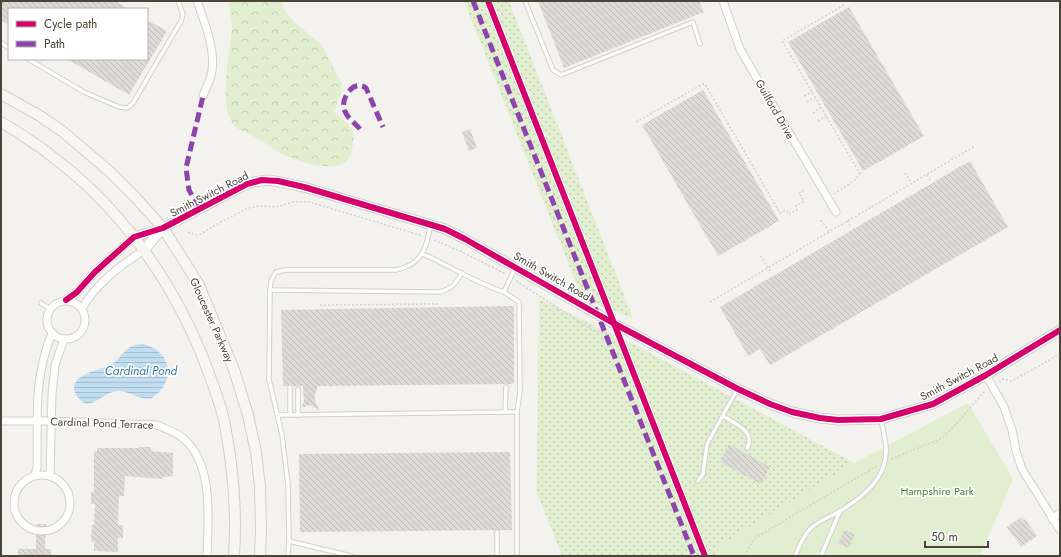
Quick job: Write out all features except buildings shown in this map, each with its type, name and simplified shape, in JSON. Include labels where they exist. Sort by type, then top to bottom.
[{"type":"main road","name":"Gloucester Parkway","points":[[1,94],[40,116],[62,131],[87,151],[131,193],[162,228],[200,285],[234,370],[248,415],[256,452],[260,487],[260,556]]},
{"type":"main road","points":[[1,122],[33,142],[71,171],[108,206],[144,250],[167,283],[187,320],[202,354],[224,419],[231,462],[235,504],[234,556]]},
{"type":"street","points":[[197,1],[208,31],[213,63],[211,76],[203,96]]},
{"type":"street","name":"Guilford Drive","points":[[723,1],[740,49],[836,212]]},
{"type":"street","name":"Smith Switch Road","points":[[134,237],[162,228],[253,182],[269,180],[304,187],[430,225],[465,238],[613,323],[738,389],[777,407],[820,418],[845,420],[881,419],[933,404],[986,376],[1060,330]]},
{"type":"street","name":"Smith Switch Road","points":[[144,250],[162,228]]},
{"type":"street","points":[[66,300],[75,303],[82,309],[85,322],[82,330],[72,338],[64,339],[52,333],[47,323],[50,309],[57,302],[66,300],[77,292],[95,272],[134,237]]},
{"type":"street","points":[[82,309],[89,297],[100,285],[118,268],[144,250]]},
{"type":"street","points":[[35,475],[37,467],[37,391],[41,365],[52,333]]},
{"type":"street","points":[[50,476],[50,421],[54,371],[64,339]]},
{"type":"street","points":[[986,376],[1004,407],[1012,430],[1016,451],[1022,469],[1060,530]]},
{"type":"street","name":"Cardinal Pond Terrace","points":[[1,421],[37,420],[157,425],[172,431],[184,439],[193,449],[204,471],[208,507],[207,556]]},
{"type":"street","points":[[42,474],[50,476],[58,479],[69,492],[71,501],[70,510],[67,518],[54,529],[45,531],[33,529],[22,523],[17,516],[14,507],[16,490],[24,481],[35,475],[42,474]]},
{"type":"street","points":[[1052,519],[1060,513]]},
{"type":"lane","points":[[30,60],[84,92],[119,107],[127,108],[134,103],[182,21],[183,14],[178,1]]},
{"type":"lane","points":[[525,1],[553,70],[561,75],[693,22],[700,44]]},
{"type":"lane","points":[[288,556],[288,485],[282,435],[269,379],[270,290],[272,281],[276,272],[286,270],[396,270],[408,268],[423,254],[430,225]]},
{"type":"lane","points":[[423,254],[440,261],[490,287],[504,292],[519,302],[520,392],[517,412],[517,556]]},
{"type":"lane","points":[[504,292],[516,267]]},
{"type":"lane","points":[[270,290],[440,292],[450,289],[462,273]]},
{"type":"lane","points":[[41,303],[50,309]]},
{"type":"lane","points":[[290,387],[290,415]]},
{"type":"lane","points":[[505,412],[506,387]]},
{"type":"lane","points":[[298,389],[298,415]]},
{"type":"lane","points":[[698,481],[703,474],[707,444],[738,389]]},
{"type":"lane","points":[[278,415],[517,412]]},
{"type":"lane","points":[[723,416],[744,429],[749,436],[749,445],[747,448]]},
{"type":"lane","points":[[795,556],[810,529],[840,511],[861,496],[875,483],[885,462],[886,448],[881,419]]},
{"type":"lane","points":[[821,556],[840,511]]},
{"type":"lane","points":[[497,532],[497,556]]},
{"type":"lane","points":[[289,541],[351,556]]},
{"type":"path","points":[[833,197],[838,190],[855,180],[862,173],[821,108],[782,41],[844,6]]},
{"type":"path","points":[[636,122],[705,84],[780,213],[786,210],[789,214],[797,210],[796,206],[804,201],[799,193],[804,190]]},
{"type":"path","points":[[804,96],[812,92]]},
{"type":"path","points":[[806,102],[815,97]]},
{"type":"path","points":[[813,113],[821,108]]},
{"type":"path","points":[[818,121],[826,116]]},
{"type":"path","points":[[710,302],[767,267],[975,146]]},
{"type":"path","points":[[905,173],[912,184]]},
{"type":"path","points":[[927,175],[930,180]]},
{"type":"path","points":[[188,232],[196,235],[202,234],[219,223],[248,208],[259,206],[276,207],[293,202],[309,202],[428,238],[460,251],[511,277],[594,331],[618,335]]},
{"type":"path","points":[[821,220],[829,231]]},
{"type":"path","points":[[847,221],[850,226]]},
{"type":"path","points":[[760,256],[771,272]]},
{"type":"path","points":[[320,305],[438,304]]},
{"type":"path","points":[[613,323],[618,335]]},
{"type":"path","points":[[745,556],[755,538],[885,462],[945,436],[958,423],[982,393],[1004,379],[1012,381],[1022,377],[1060,354]]},
{"type":"green space","points":[[229,1],[281,1],[284,9],[292,20],[322,45],[342,84],[341,94],[337,102],[335,112],[352,129],[354,139],[349,159],[342,164],[333,166],[323,166],[301,161],[280,153],[233,124],[228,111],[226,99],[232,25]]},
{"type":"green space","points":[[464,1],[509,1],[633,318],[586,300],[577,285]]},
{"type":"green space","points":[[539,299],[639,347],[854,463],[717,547],[720,556],[562,556],[537,493]]},
{"type":"green space","name":"Hampshire Park","points":[[968,403],[1013,479],[980,556],[720,556],[717,547],[854,463]]},
{"type":"water","name":"Cardinal Pond","points":[[142,344],[156,349],[165,360],[167,366],[167,380],[158,393],[152,398],[142,398],[126,392],[117,391],[111,392],[91,403],[86,403],[77,396],[74,389],[75,383],[79,378],[112,364],[131,346]]},
{"type":"marked path","points":[[473,1],[694,556]]},
{"type":"marked path","points":[[360,129],[351,120],[344,109],[344,99],[346,95],[357,86],[366,88],[383,127]]},
{"type":"marked path","points":[[199,208],[189,190],[186,168],[203,96]]},
{"type":"cycle path","points":[[488,1],[705,556]]},
{"type":"cycle path","points":[[66,300],[77,292],[95,272],[134,237],[163,228],[247,184],[262,180],[278,181],[304,187],[445,229],[613,323],[738,389],[770,404],[792,412],[820,418],[838,420],[881,419],[933,404],[986,375],[1060,330]]}]
